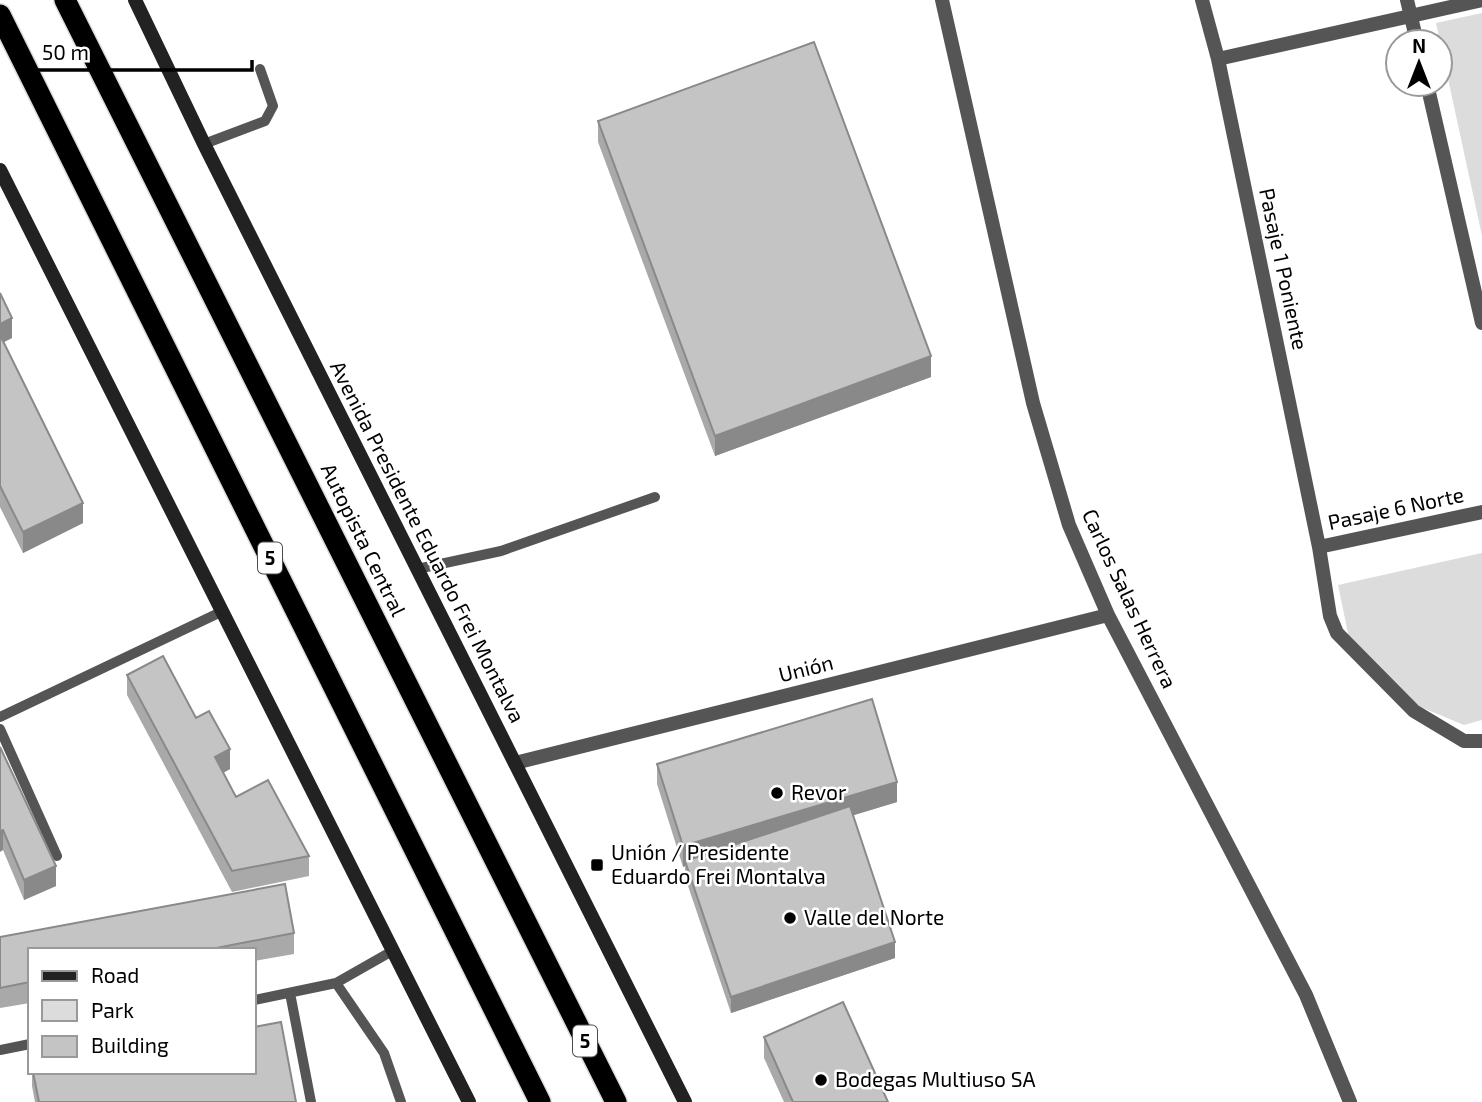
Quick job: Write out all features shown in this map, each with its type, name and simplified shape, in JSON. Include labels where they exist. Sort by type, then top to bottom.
[{"type":"highway","name":"Autopista Central","points":[[65,0],[616,1102]]},
{"type":"highway","name":"5","points":[[0,15],[540,1102]]},
{"type":"main road","name":"Avenida Presidente Eduardo Frei Montalva","points":[[135,0],[204,144],[685,1102]]},
{"type":"main road","points":[[0,171],[469,1102]]},
{"type":"street","name":"Carlos Salas Herrera","points":[[942,0],[1043,445],[1069,525],[1108,615],[1306,995],[1350,1102]]},
{"type":"street","name":"Pasaje 1 Poniente","points":[[1202,0],[1218,59],[1319,547],[1330,616],[1337,633],[1414,711],[1464,741],[1482,741]]},
{"type":"street","points":[[1407,0],[1414,28]]},
{"type":"street","points":[[1218,59],[1482,0]]},
{"type":"street","points":[[1430,98],[1479,293],[1482,323]]},
{"type":"street","name":"Pasaje 6 Norte","points":[[1319,547],[1482,512]]},
{"type":"street","name":"Unión","points":[[515,763],[1108,615]]},
{"type":"lane","points":[[204,144],[265,121],[273,106],[260,69]]},
{"type":"lane","points":[[417,569],[501,551],[655,497]]},
{"type":"lane","points":[[0,717],[223,611]]},
{"type":"lane","points":[[0,729],[57,856]]},
{"type":"lane","points":[[256,1000],[336,983],[394,950]]},
{"type":"lane","points":[[336,983],[384,1053],[401,1102]]},
{"type":"lane","points":[[290,993],[311,1102]]},
{"type":"lane","points":[[0,1050],[28,1044]]},
{"type":"green space","points":[[1482,13],[1482,236],[1452,98],[1454,28],[1437,28],[1436,23]]},
{"type":"green space","points":[[1482,553],[1482,720],[1464,725],[1416,705],[1349,638],[1338,585]]},
{"type":"building","points":[[814,42],[931,356],[715,436],[598,121]]},
{"type":"building","points":[[0,293],[12,318],[0,324]]},
{"type":"building","points":[[0,335],[83,503],[23,532],[0,486]]},
{"type":"building","points":[[163,656],[196,718],[209,711],[230,749],[215,757],[236,797],[268,780],[309,856],[232,871],[127,675]]},
{"type":"building","name":"Revor","points":[[872,699],[897,782],[683,846],[657,764]]},
{"type":"building","points":[[0,747],[56,866],[24,880],[3,830],[0,831]]},
{"type":"building","name":"Valle del Norte","points":[[850,806],[895,942],[731,997],[685,861]]},
{"type":"building","points":[[285,884],[294,933],[216,948],[28,948],[28,982],[0,988],[0,937]]},
{"type":"building","name":"Bodegas Multiuso SA","points":[[843,1002],[888,1102],[793,1102],[764,1037]]},
{"type":"building","points":[[281,1022],[296,1102],[39,1102],[33,1074],[256,1074],[256,1027]]},
{"type":"place","name":"Revor","points":[[777,793]]},
{"type":"place","name":"Unión / Presidente Eduardo Frei Montalva","points":[[597,865]]},
{"type":"place","name":"Valle del Norte","points":[[790,918]]},
{"type":"place","name":"Bodegas Multiuso SA","points":[[821,1080]]}]
